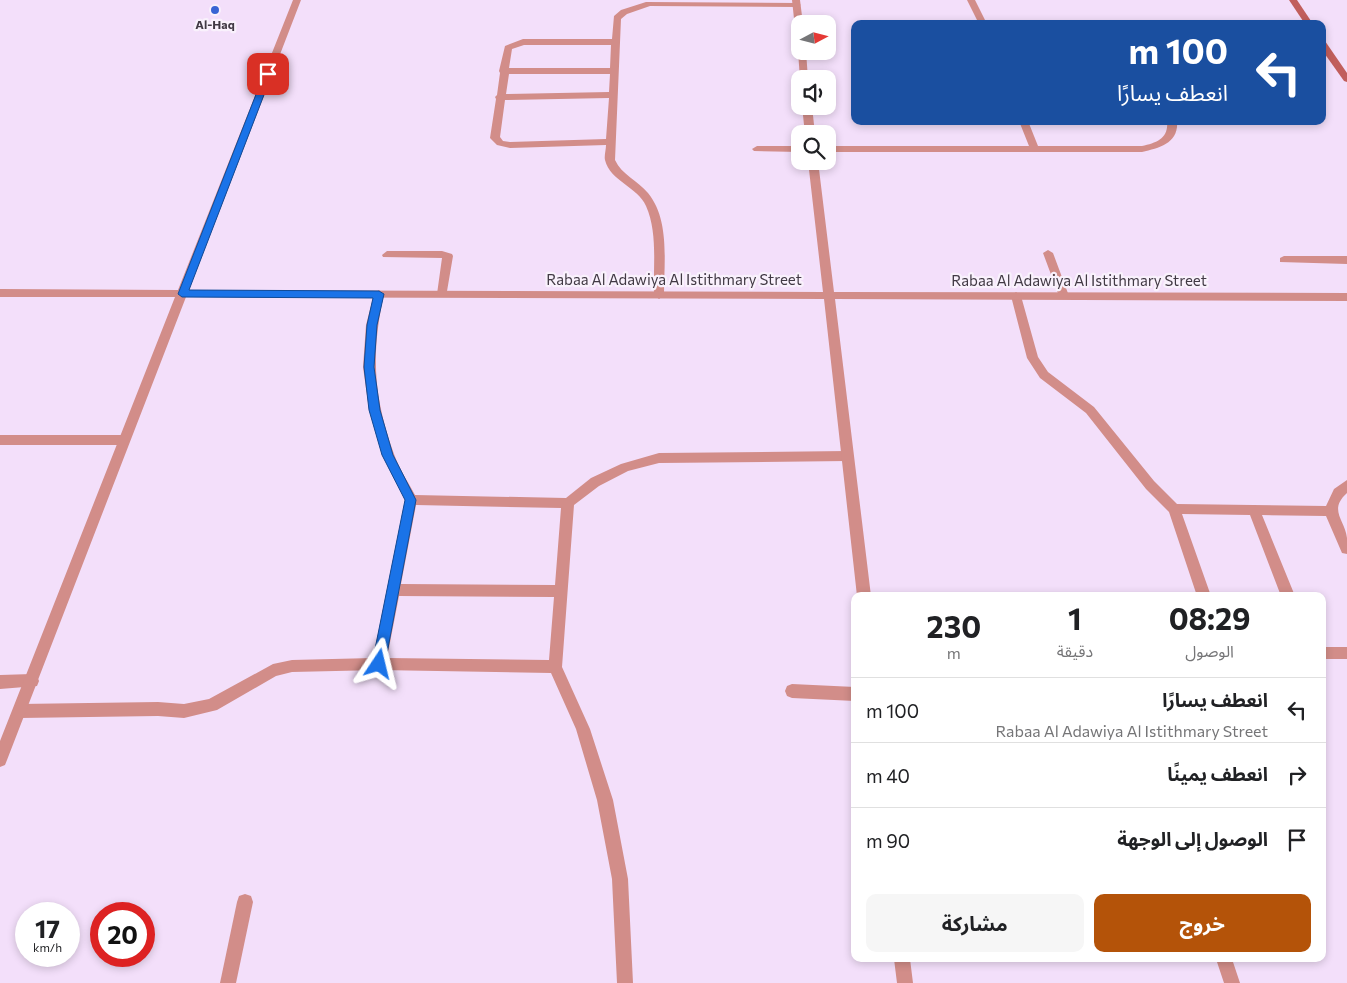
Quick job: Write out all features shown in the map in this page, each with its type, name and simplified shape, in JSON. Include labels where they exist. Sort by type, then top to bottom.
[{"type":"main road","points":[[1292,0],[1306,20]]},
{"type":"main road","points":[[1326,49],[1347,79]]},
{"type":"street","points":[[0,760],[297,0]]},
{"type":"street","points":[[971,0],[981,20]]},
{"type":"street","points":[[659,295],[654,211],[643,193],[614,170],[610,160],[617,18],[624,12],[649,4],[796,3]]},
{"type":"street","points":[[611,142],[518,145],[500,143],[494,138],[506,51],[517,43],[616,42]]},
{"type":"street","points":[[503,71],[615,70]]},
{"type":"street","points":[[499,97],[614,95]]},
{"type":"street","points":[[1025,125],[1035,149]]},
{"type":"street","points":[[836,149],[1142,149],[1159,145],[1170,137],[1173,125]]},
{"type":"street","points":[[757,149],[791,149]]},
{"type":"street","points":[[814,170],[864,592]]},
{"type":"street","points":[[1048,252],[1064,296]]},
{"type":"street","points":[[387,255],[442,254],[448,256],[442,294]]},
{"type":"street","points":[[1284,260],[1347,260]]},
{"type":"street","name":"Rabaa Al Adawiya Al Istithmary Street","points":[[0,294],[1347,296]]},
{"type":"street","points":[[379,294],[372,325],[369,367],[375,410],[388,455],[411,500],[379,664]]},
{"type":"street","points":[[1016,296],[1033,358],[1044,376],[1090,410],[1150,485],[1174,509],[1203,592]]},
{"type":"street","points":[[0,440],[124,440]]},
{"type":"street","points":[[411,500],[568,503],[595,482],[610,474],[625,467],[659,458],[848,456]]},
{"type":"street","points":[[1347,485],[1334,496],[1330,510],[1347,548]]},
{"type":"street","points":[[568,503],[555,667],[583,729],[605,800],[620,879],[625,983]]},
{"type":"street","points":[[1174,509],[1330,510]]},
{"type":"street","points":[[1254,510],[1286,592]]},
{"type":"street","points":[[392,590],[560,591]]},
{"type":"street","points":[[1326,653],[1347,653]]},
{"type":"street","points":[[20,711],[158,709],[184,711],[212,704],[273,670],[292,666],[379,664],[555,667]]},
{"type":"street","points":[[0,682],[32,681]]},
{"type":"street","points":[[792,691],[851,694]]},
{"type":"street","points":[[228,983],[245,902]]},
{"type":"street","points":[[902,962],[905,983]]},
{"type":"street","points":[[1225,962],[1232,983]]},
{"type":"place","name":"Al-Haq","points":[[215,10]]},
{"type":"route","points":[[268,74],[182,294],[379,294],[372,325],[369,367],[375,410],[388,455],[411,500],[379,664]]}]
